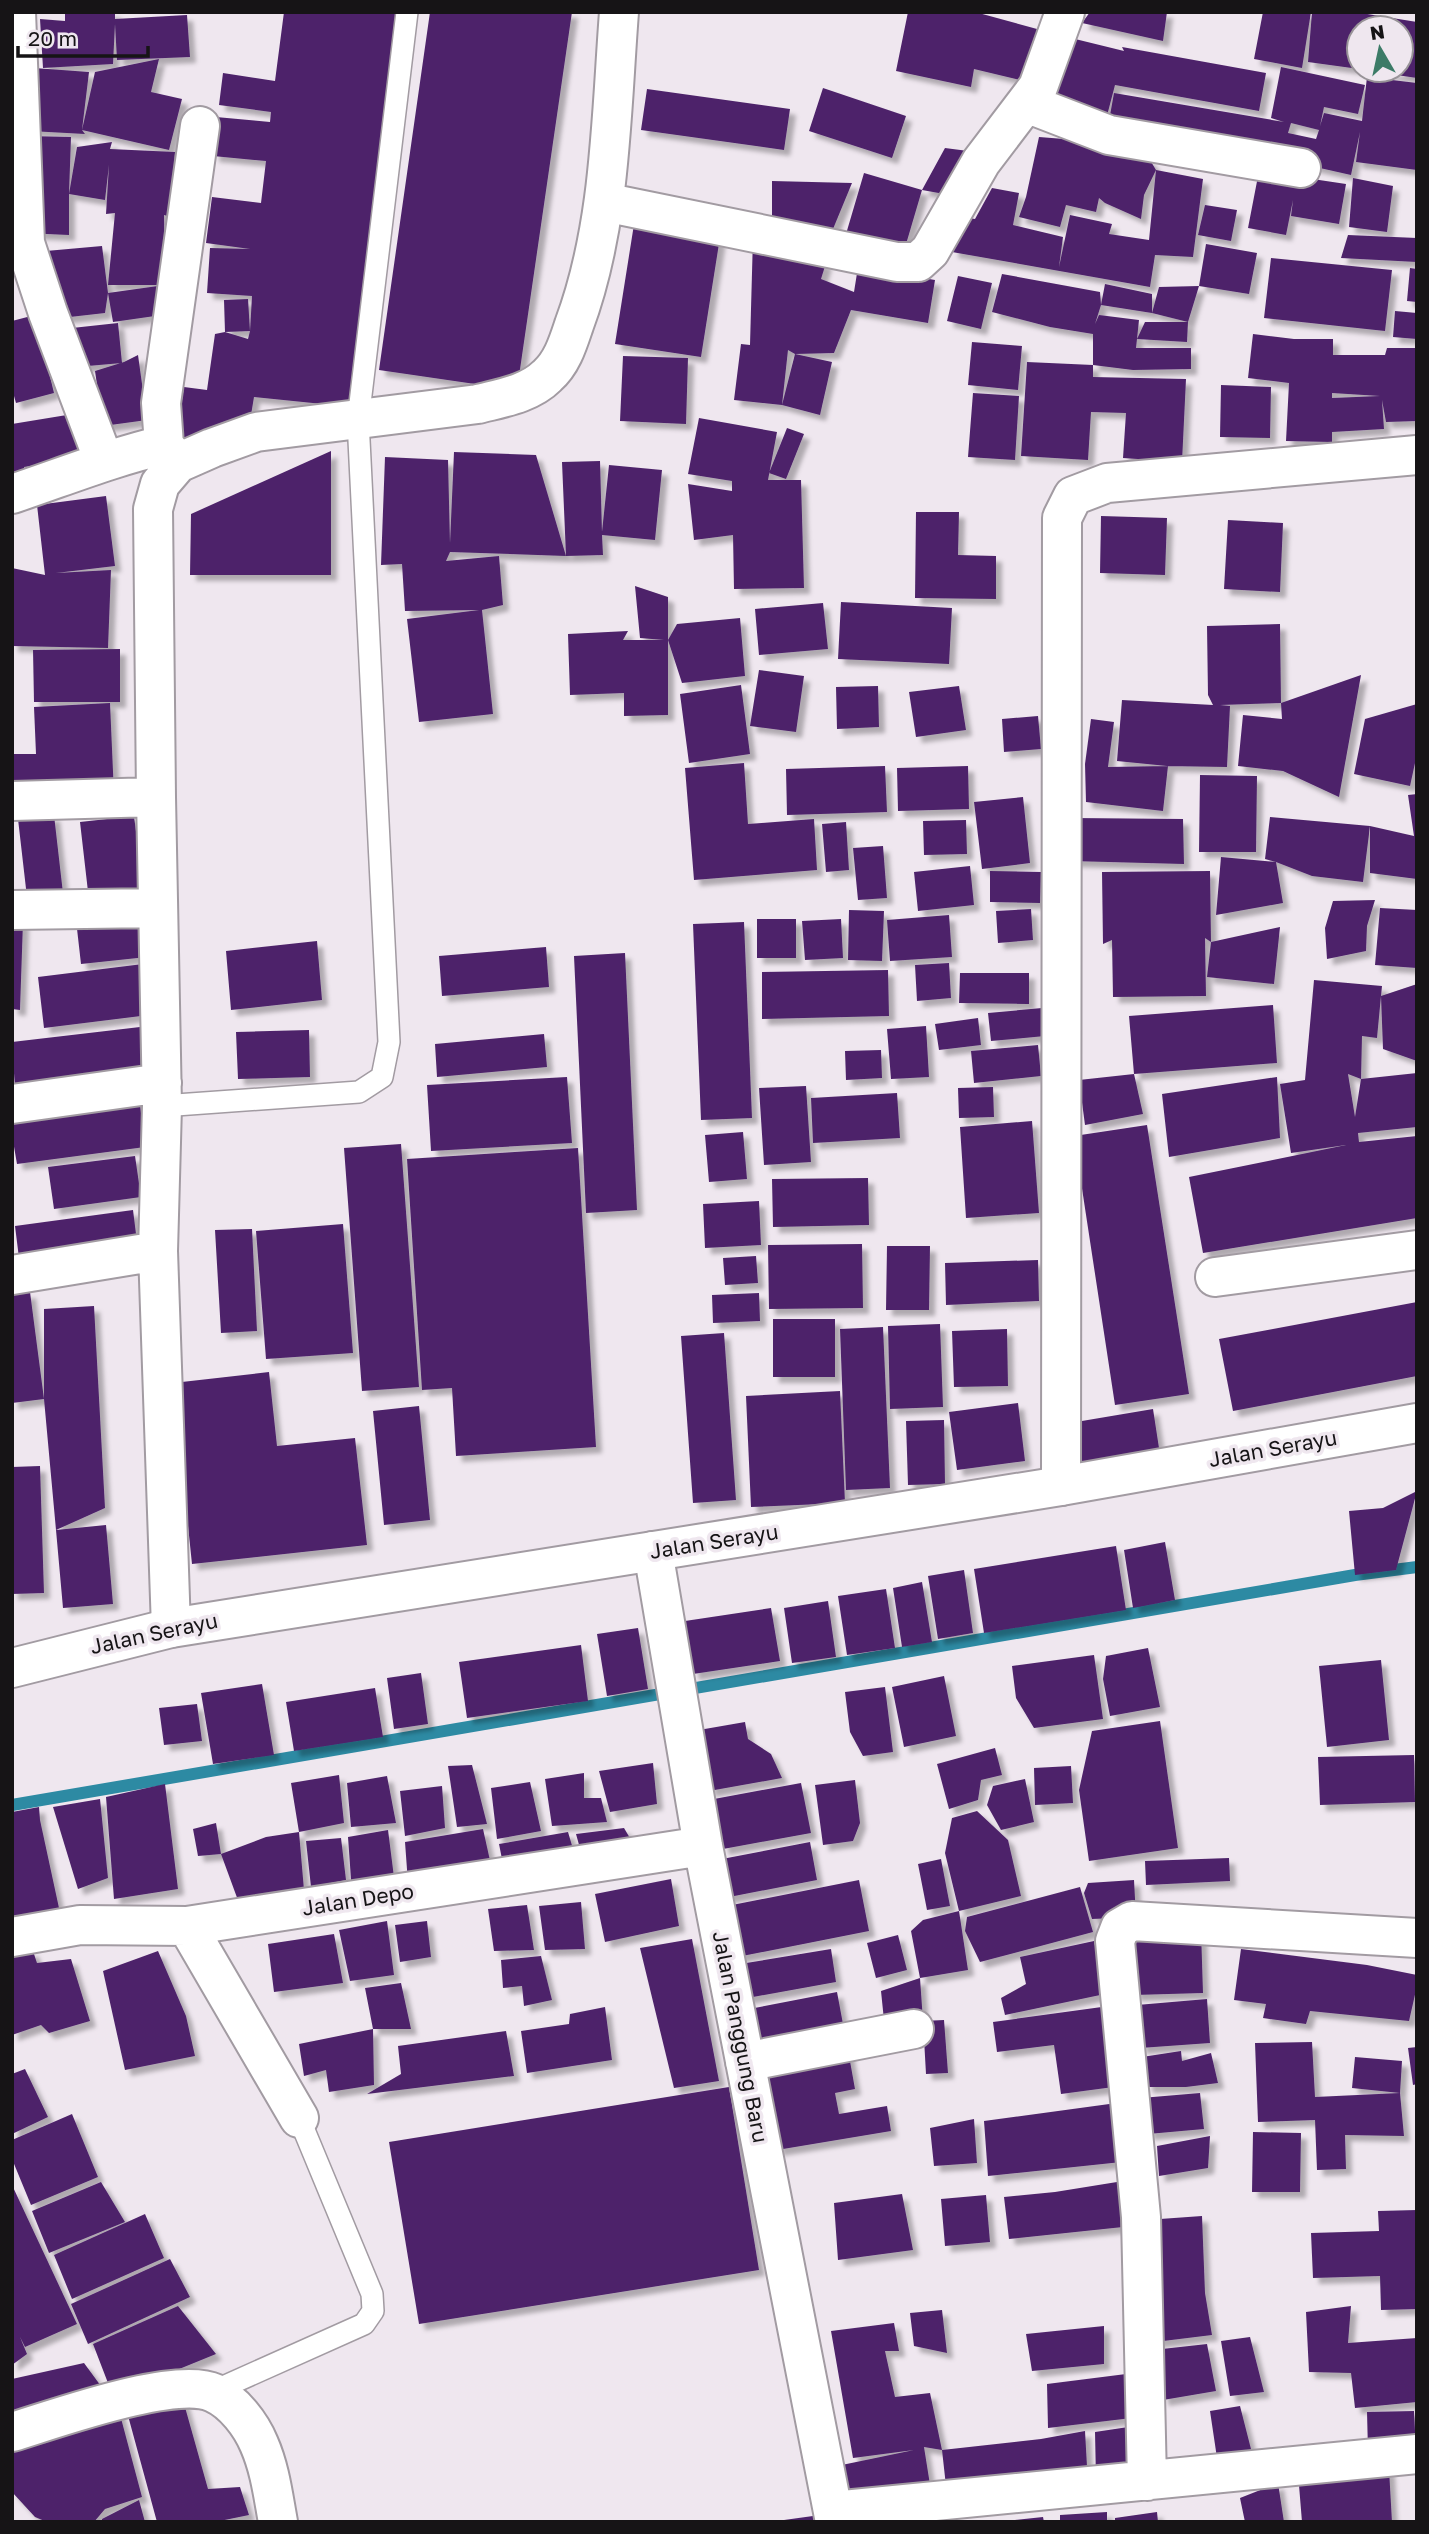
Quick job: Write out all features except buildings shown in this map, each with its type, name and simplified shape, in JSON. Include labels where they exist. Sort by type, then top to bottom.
[{"type":"street","points":[[16,12],[25,243],[48,313],[104,461]]},
{"type":"street","points":[[12,494],[104,461],[212,448],[256,432],[478,404],[511,396],[530,388],[547,376],[564,353],[584,299],[604,202],[619,12]]},
{"type":"street","points":[[604,202],[897,262],[918,262],[930,251],[981,162],[1038,87],[1063,13]]},
{"type":"street","points":[[1026,103],[1109,135],[1301,168]]},
{"type":"street","points":[[171,1628],[158,1251],[162,1095],[153,509],[171,454],[161,403],[201,126]]},
{"type":"street","points":[[1060,1486],[1062,518],[1073,496],[1107,483],[1417,455]]},
{"type":"street","points":[[12,801],[156,797]]},
{"type":"street","points":[[12,910],[158,908]]},
{"type":"street","points":[[12,1104],[162,1095]]},
{"type":"street","points":[[1215,1277],[1417,1250]]},
{"type":"street","points":[[12,1275],[158,1251]]},
{"type":"street","name":"Jalan Serayu","points":[[12,1668],[171,1628],[1060,1486],[1417,1423]]},
{"type":"street","name":"Jalan Panggung Baru","points":[[653,1551],[703,1846],[834,2516]]},
{"type":"street","name":"Jalan Depo","points":[[12,1937],[80,1925],[187,1926],[703,1846]]},
{"type":"street","points":[[1147,2481],[1141,2217],[1115,1941],[1120,1928],[1132,1921],[1417,1938]]},
{"type":"street","points":[[187,1926],[299,2118]]},
{"type":"street","points":[[745,2062],[914,2029]]},
{"type":"street","points":[[12,2432],[113,2402],[165,2390],[212,2392],[229,2403],[244,2419],[258,2441],[268,2467],[278,2522]]},
{"type":"street","points":[[834,2516],[1417,2454]]},
{"type":"lane","points":[[162,1095],[359,1092],[382,1077],[389,1042],[358,420],[407,12]]},
{"type":"lane","points":[[212,2392],[364,2324],[373,2311],[372,2294],[299,2118]]},
{"type":"waterway","points":[[12,1805],[1355,1575],[1417,1567]]}]
